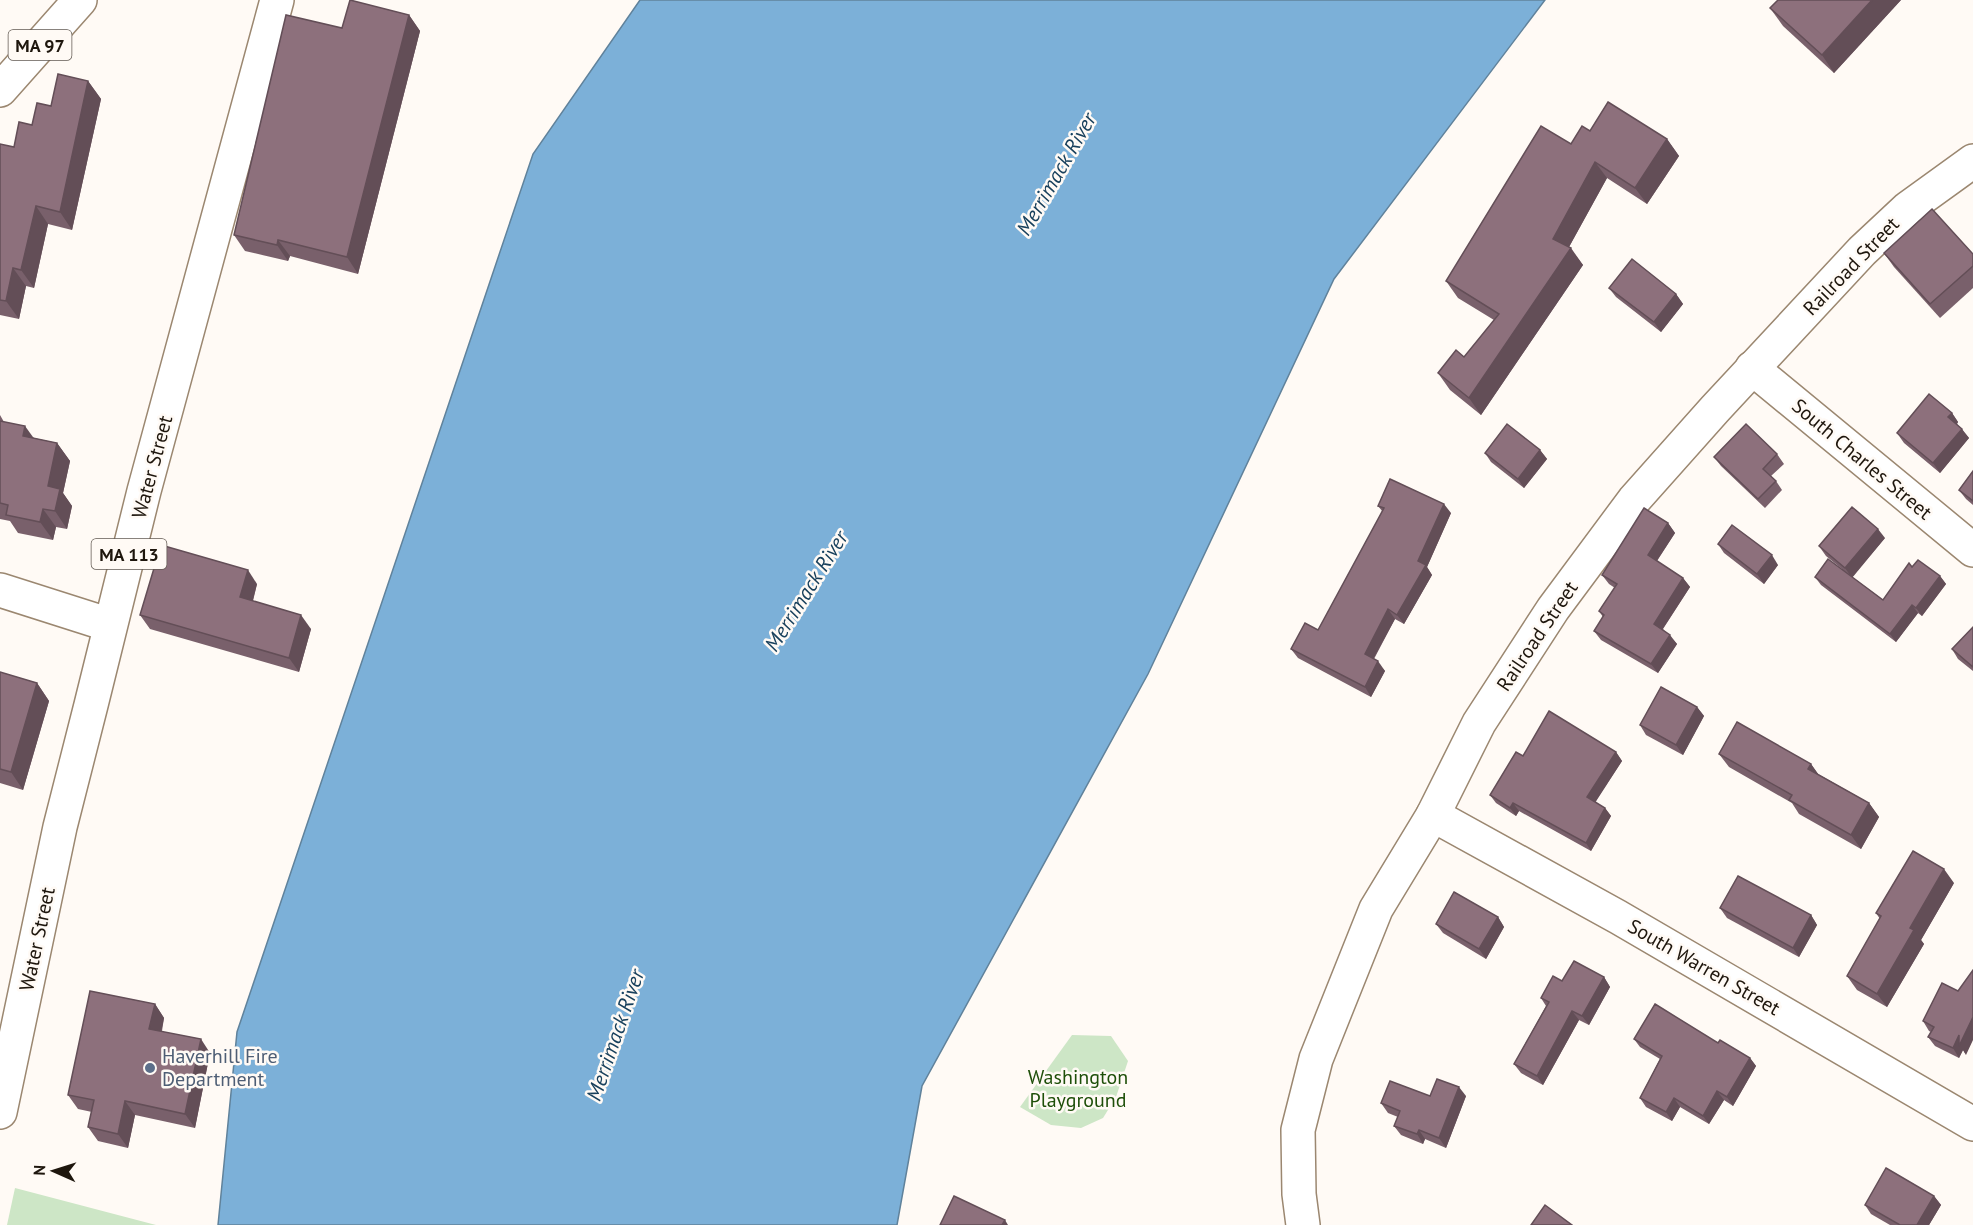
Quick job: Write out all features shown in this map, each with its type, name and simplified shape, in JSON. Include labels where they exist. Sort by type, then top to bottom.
[{"type":"street","name":"MA 97","points":[[0,90],[80,0]]},
{"type":"street","name":"Water Street","points":[[0,1112],[60,827],[277,0]]},
{"type":"street","name":"Railroad Street","points":[[1303,1225],[1299,1194],[1298,1130],[1316,1059],[1376,909],[1433,815],[1479,723],[1553,609],[1634,501],[1752,368],[1862,250],[1908,208],[1973,161]]},
{"type":"street","name":"South Charles Street","points":[[1752,368],[1973,550]]},
{"type":"street","points":[[0,590],[111,626]]},
{"type":"street","name":"South Warren Street","points":[[1433,815],[1618,917],[1973,1124]]},
{"type":"green space","name":"Washington Playground","points":[[1072,1035],[1111,1036],[1128,1061],[1116,1097],[1103,1118],[1081,1128],[1051,1125],[1020,1107]]},
{"type":"green space","points":[[15,1188],[156,1225],[7,1225]]},
{"type":"water","name":"Merrimack River","points":[[640,0],[1545,0],[1334,279],[1148,674],[922,1086],[897,1225],[218,1225],[237,1032],[533,154]]},
{"type":"building","points":[[350,0],[409,15],[347,257],[278,240],[277,245],[234,235],[286,15],[342,28]]},
{"type":"building","points":[[1778,0],[1872,0],[1822,55],[1770,8]]},
{"type":"building","points":[[58,74],[88,81],[60,212],[36,206],[21,270],[13,268],[6,301],[0,300],[0,144],[14,147],[19,122],[32,125],[37,103],[51,106]]},
{"type":"building","points":[[1608,102],[1667,139],[1635,188],[1595,162],[1553,239],[1571,248],[1469,398],[1438,373],[1456,350],[1464,357],[1499,314],[1446,281],[1541,126],[1571,144],[1582,126],[1590,131]]},
{"type":"building","points":[[1932,209],[1973,254],[1973,266],[1930,304],[1884,253]]},
{"type":"building","points":[[1632,259],[1676,294],[1654,322],[1609,288]]},
{"type":"building","points":[[1929,394],[1952,413],[1948,417],[1962,429],[1933,463],[1897,433]]},
{"type":"building","points":[[0,421],[25,426],[23,436],[57,443],[48,486],[60,489],[55,511],[43,509],[40,522],[6,515],[8,505],[0,503]]},
{"type":"building","points":[[1507,424],[1540,450],[1518,479],[1485,453]]},
{"type":"building","points":[[1746,424],[1777,454],[1763,469],[1776,481],[1758,499],[1714,457]]},
{"type":"building","points":[[1973,471],[1973,501],[1959,490]]},
{"type":"building","points":[[1390,479],[1444,504],[1418,561],[1426,565],[1397,615],[1388,609],[1365,654],[1378,661],[1365,687],[1291,649],[1305,623],[1318,630],[1384,508],[1378,506]]},
{"type":"building","points":[[1852,507],[1878,529],[1845,568],[1819,546]]},
{"type":"building","points":[[1644,508],[1668,523],[1648,555],[1683,578],[1654,624],[1670,635],[1651,664],[1594,631],[1604,615],[1599,611],[1617,584],[1602,575]]},
{"type":"building","points":[[1732,525],[1772,555],[1757,574],[1718,544]]},
{"type":"building","points":[[161,545],[248,570],[240,597],[301,615],[289,658],[140,615]]},
{"type":"building","points":[[1828,559],[1883,600],[1909,563],[1912,567],[1918,560],[1940,576],[1916,608],[1912,605],[1890,634],[1815,577]]},
{"type":"building","points":[[1973,627],[1973,667],[1952,649]]},
{"type":"building","points":[[0,672],[37,683],[11,772],[0,769]]},
{"type":"building","points":[[1661,687],[1697,707],[1676,745],[1640,725]]},
{"type":"building","points":[[1549,711],[1616,752],[1587,797],[1605,808],[1586,843],[1513,803],[1510,808],[1490,795],[1516,752],[1523,756]]},
{"type":"building","points":[[1737,722],[1811,764],[1808,769],[1869,803],[1851,835],[1789,800],[1792,795],[1719,754]]},
{"type":"building","points":[[1913,851],[1944,869],[1910,928],[1914,930],[1877,994],[1847,976],[1881,916],[1876,913]]},
{"type":"building","points":[[1738,876],[1811,915],[1793,948],[1720,908]]},
{"type":"building","points":[[1454,892],[1498,917],[1479,949],[1436,924]]},
{"type":"building","points":[[1574,961],[1604,977],[1582,1016],[1572,1011],[1537,1076],[1514,1064],[1549,1002],[1541,998],[1553,976],[1562,981]]},
{"type":"building","points":[[1973,970],[1973,1017],[1959,1046],[1959,1035],[1953,1048],[1928,1037],[1934,1027],[1923,1021],[1942,983],[1958,991]]},
{"type":"building","points":[[90,991],[155,1004],[149,1029],[201,1039],[185,1114],[125,1101],[118,1134],[88,1127],[94,1100],[68,1095]]},
{"type":"building","points":[[1655,1004],[1718,1043],[1720,1040],[1750,1058],[1727,1097],[1717,1091],[1703,1116],[1674,1098],[1666,1112],[1640,1098],[1662,1056],[1634,1039]]},
{"type":"building","points":[[1437,1079],[1459,1087],[1439,1138],[1419,1130],[1417,1134],[1394,1126],[1400,1111],[1381,1103],[1390,1081],[1430,1096]]},
{"type":"building","points":[[1886,1168],[1934,1196],[1917,1225],[1900,1225],[1865,1205]]},
{"type":"building","points":[[954,1196],[1005,1220],[1002,1225],[940,1225]]},
{"type":"building","points":[[1545,1205],[1572,1225],[1531,1225]]},
{"type":"place","name":"Haverhill Fire Department","points":[[150,1068]]}]
